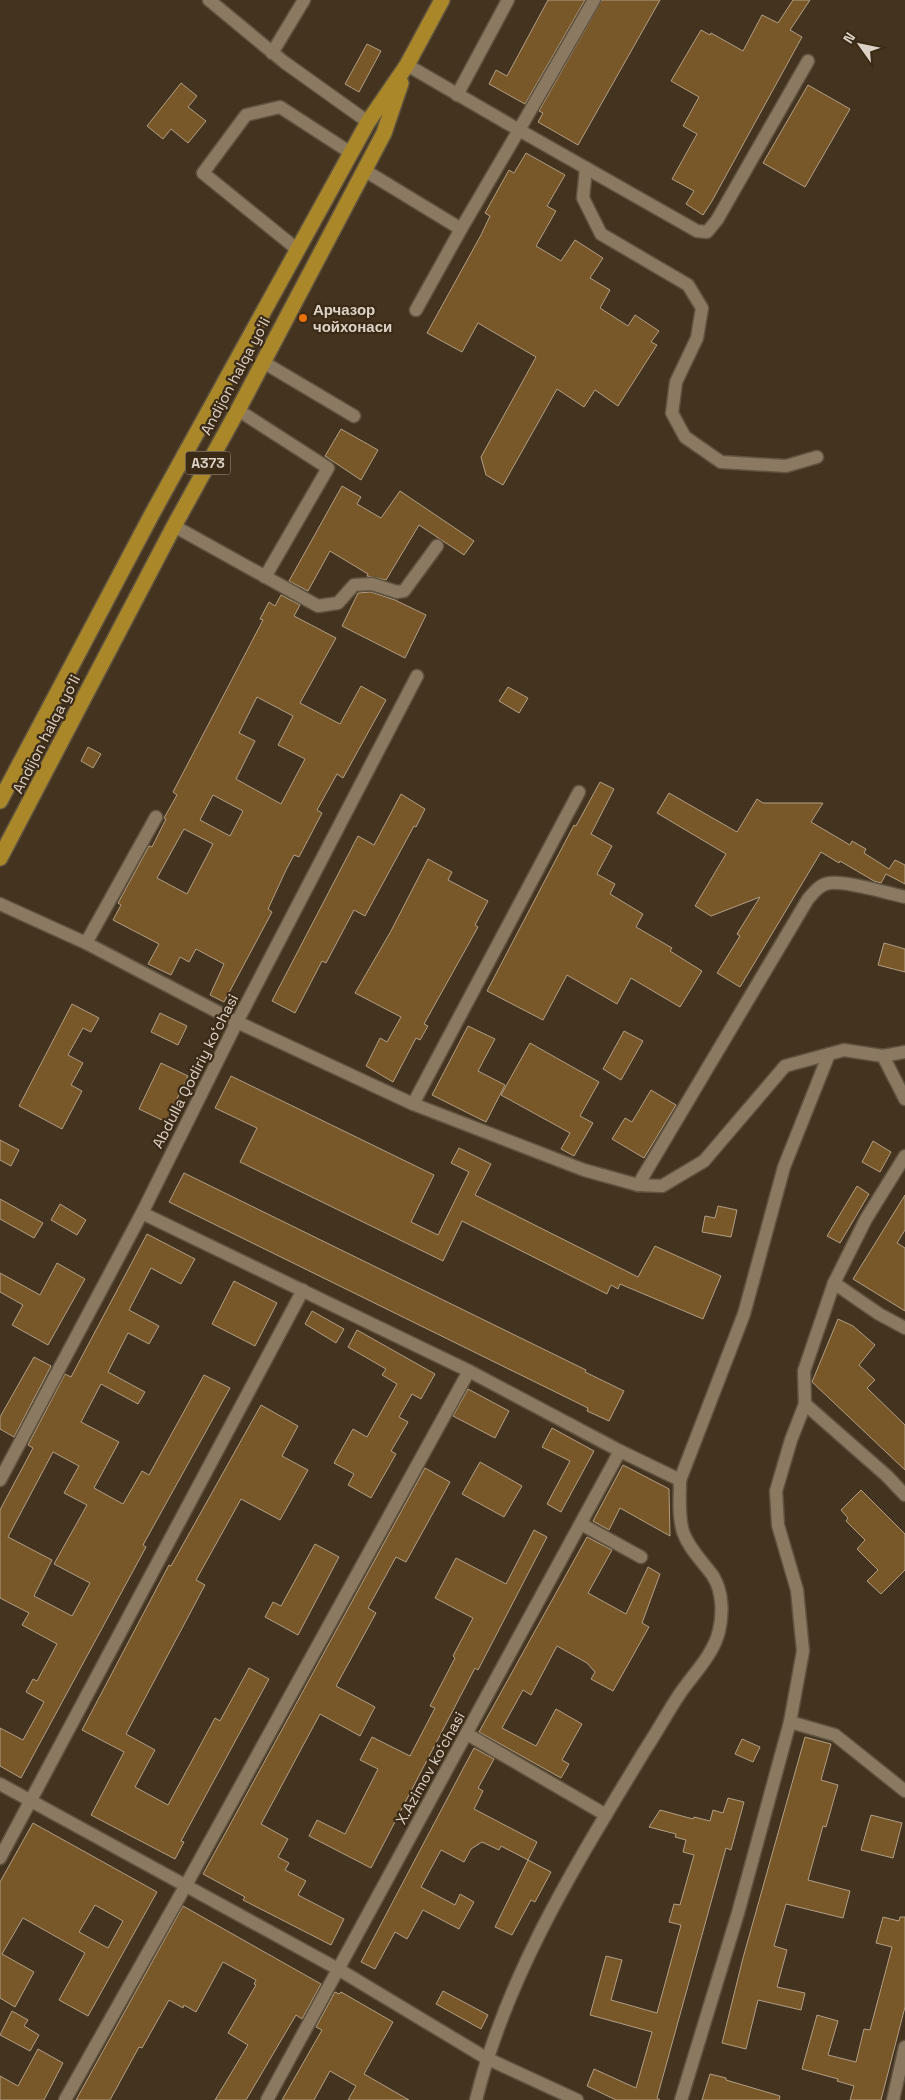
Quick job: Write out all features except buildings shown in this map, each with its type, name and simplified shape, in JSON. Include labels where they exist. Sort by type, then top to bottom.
[{"type":"highway","name":"Andijon halqa yo‘li","points":[[0,802],[152,514],[368,122],[407,65],[442,0]]},
{"type":"highway","name":"Andijon halqa yo‘li","points":[[0,858],[174,526],[238,410],[384,133],[407,65]]},
{"type":"street","points":[[209,0],[272,53],[368,122]]},
{"type":"street","points":[[272,53],[304,0]]},
{"type":"street","points":[[457,95],[508,0]]},
{"type":"street","points":[[416,310],[594,0]]},
{"type":"street","points":[[407,65],[698,231],[707,232],[717,220],[808,61]]},
{"type":"street","points":[[298,250],[203,173],[246,115],[280,107],[351,153]]},
{"type":"street","points":[[586,168],[582,198],[600,234],[688,285],[702,308],[697,338],[676,382],[672,413],[685,437],[721,462],[786,466],[817,457]]},
{"type":"street","points":[[364,170],[462,229]]},
{"type":"street","points":[[263,362],[354,416]]},
{"type":"street","points":[[238,410],[328,468],[265,577]]},
{"type":"street","points":[[174,526],[318,606],[338,604],[354,585],[372,584],[397,592],[404,591],[437,546]]},
{"type":"street","name":"Abdulla Qodiriy koʻchasi","points":[[0,1480],[142,1213],[237,1022],[417,676]]},
{"type":"street","points":[[413,1104],[578,792]]},
{"type":"street","points":[[86,943],[156,817]]},
{"type":"street","points":[[638,1185],[808,899],[817,888],[829,883],[845,884],[905,898]]},
{"type":"street","points":[[0,904],[86,943],[237,1022],[413,1104],[584,1170],[638,1185],[662,1186],[704,1161],[785,1066],[844,1050],[883,1056],[905,1052]]},
{"type":"street","points":[[476,2100],[486,2058],[526,1960],[577,1862],[680,1695],[703,1663],[718,1633],[722,1607],[714,1578],[695,1554],[684,1533],[679,1507],[680,1480],[744,1314],[784,1167],[829,1054]]},
{"type":"street","points":[[883,1056],[905,1099]]},
{"type":"street","points":[[681,2100],[738,1913],[790,1722],[803,1651],[797,1590],[778,1525],[776,1491],[791,1440],[805,1404],[804,1371],[834,1283],[866,1219],[905,1156]]},
{"type":"street","points":[[142,1213],[469,1371],[620,1451],[680,1480]]},
{"type":"street","points":[[834,1283],[880,1314],[905,1328]]},
{"type":"street","points":[[0,1858],[303,1290]]},
{"type":"street","points":[[64,2100],[186,1885],[469,1371]]},
{"type":"street","points":[[805,1404],[905,1494]]},
{"type":"street","name":"X.Azimov koʻchasi","points":[[267,2100],[620,1451]]},
{"type":"street","points":[[581,1524],[641,1557]]},
{"type":"street","points":[[790,1722],[835,1735],[905,1791]]},
{"type":"street","points":[[467,1734],[606,1815]]},
{"type":"street","points":[[0,1784],[338,1969],[486,2058],[577,2100]]},
{"type":"street","points":[[892,2100],[905,2047]]},
{"type":"place","name":"Арчазор чойхонаси","points":[[303,318]]}]
